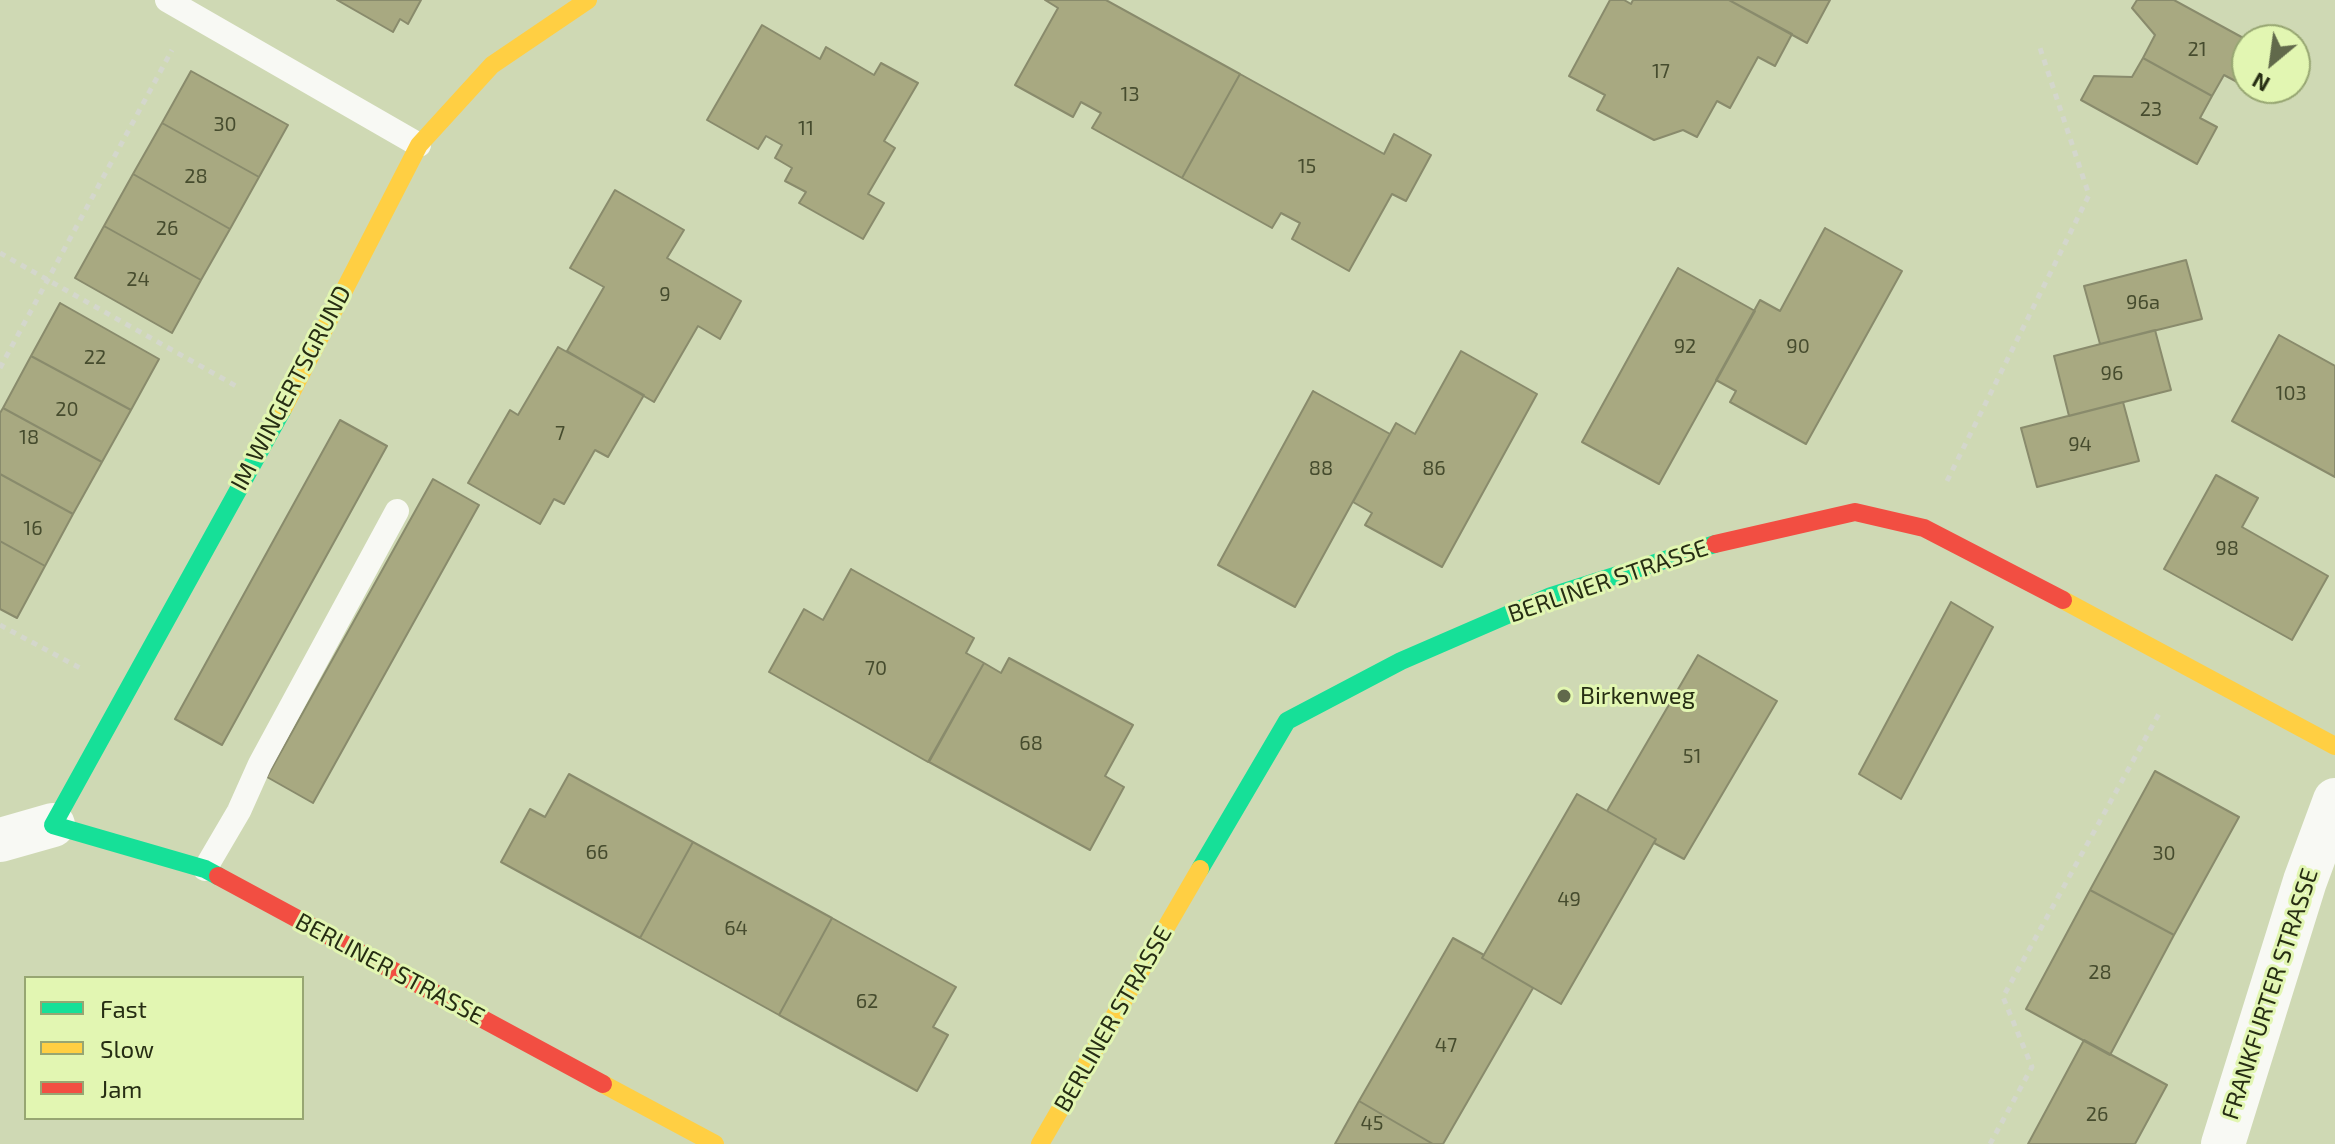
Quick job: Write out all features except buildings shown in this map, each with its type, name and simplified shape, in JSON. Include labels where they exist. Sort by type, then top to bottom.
[{"type":"street","name":"IM WINGERTSGRUND","points":[[53,825],[281,412],[419,145],[492,65],[588,0]]},
{"type":"street","name":"BERLINER STRASSE","points":[[1040,1144],[1287,721],[1401,661],[1551,596],[1697,550],[1855,512],[1924,528],[2186,664],[2335,746]]},
{"type":"street","name":"FRANKFURTER STRASSE","points":[[2223,1144],[2305,881],[2335,800]]},
{"type":"street","name":"BERLINER STRASSE","points":[[53,825],[205,869],[715,1144]]},
{"type":"street","points":[[0,840],[53,825]]},
{"type":"lane","points":[[167,0],[419,145]]},
{"type":"lane","points":[[205,869],[239,811],[260,764],[397,511]]},
{"type":"path","points":[[0,368],[192,14]]},
{"type":"path","points":[[1924,528],[2089,195],[2040,48]]},
{"type":"path","points":[[0,253],[281,412]]},
{"type":"path","points":[[0,625],[125,692]]},
{"type":"path","points":[[1990,1144],[2032,1067],[2003,997],[2186,664]]},
{"type":"traffic: fast","points":[[218,876],[205,869],[53,825],[283,409]]},
{"type":"traffic: fast","points":[[1200,869],[1287,721],[1401,661],[1551,596],[1715,544]]},
{"type":"traffic: slow","points":[[283,409],[419,145],[492,65],[588,0]]},
{"type":"traffic: slow","points":[[2063,600],[2335,746]]},
{"type":"traffic: slow","points":[[1040,1144],[1200,869]]},
{"type":"traffic: slow","points":[[603,1084],[715,1144]]},
{"type":"traffic: jam","points":[[1715,544],[1855,512],[1924,528],[2063,600]]},
{"type":"traffic: jam","points":[[218,876],[603,1084]]},
{"type":"place","name":"Birkenweg","points":[[1564,696]]}]
